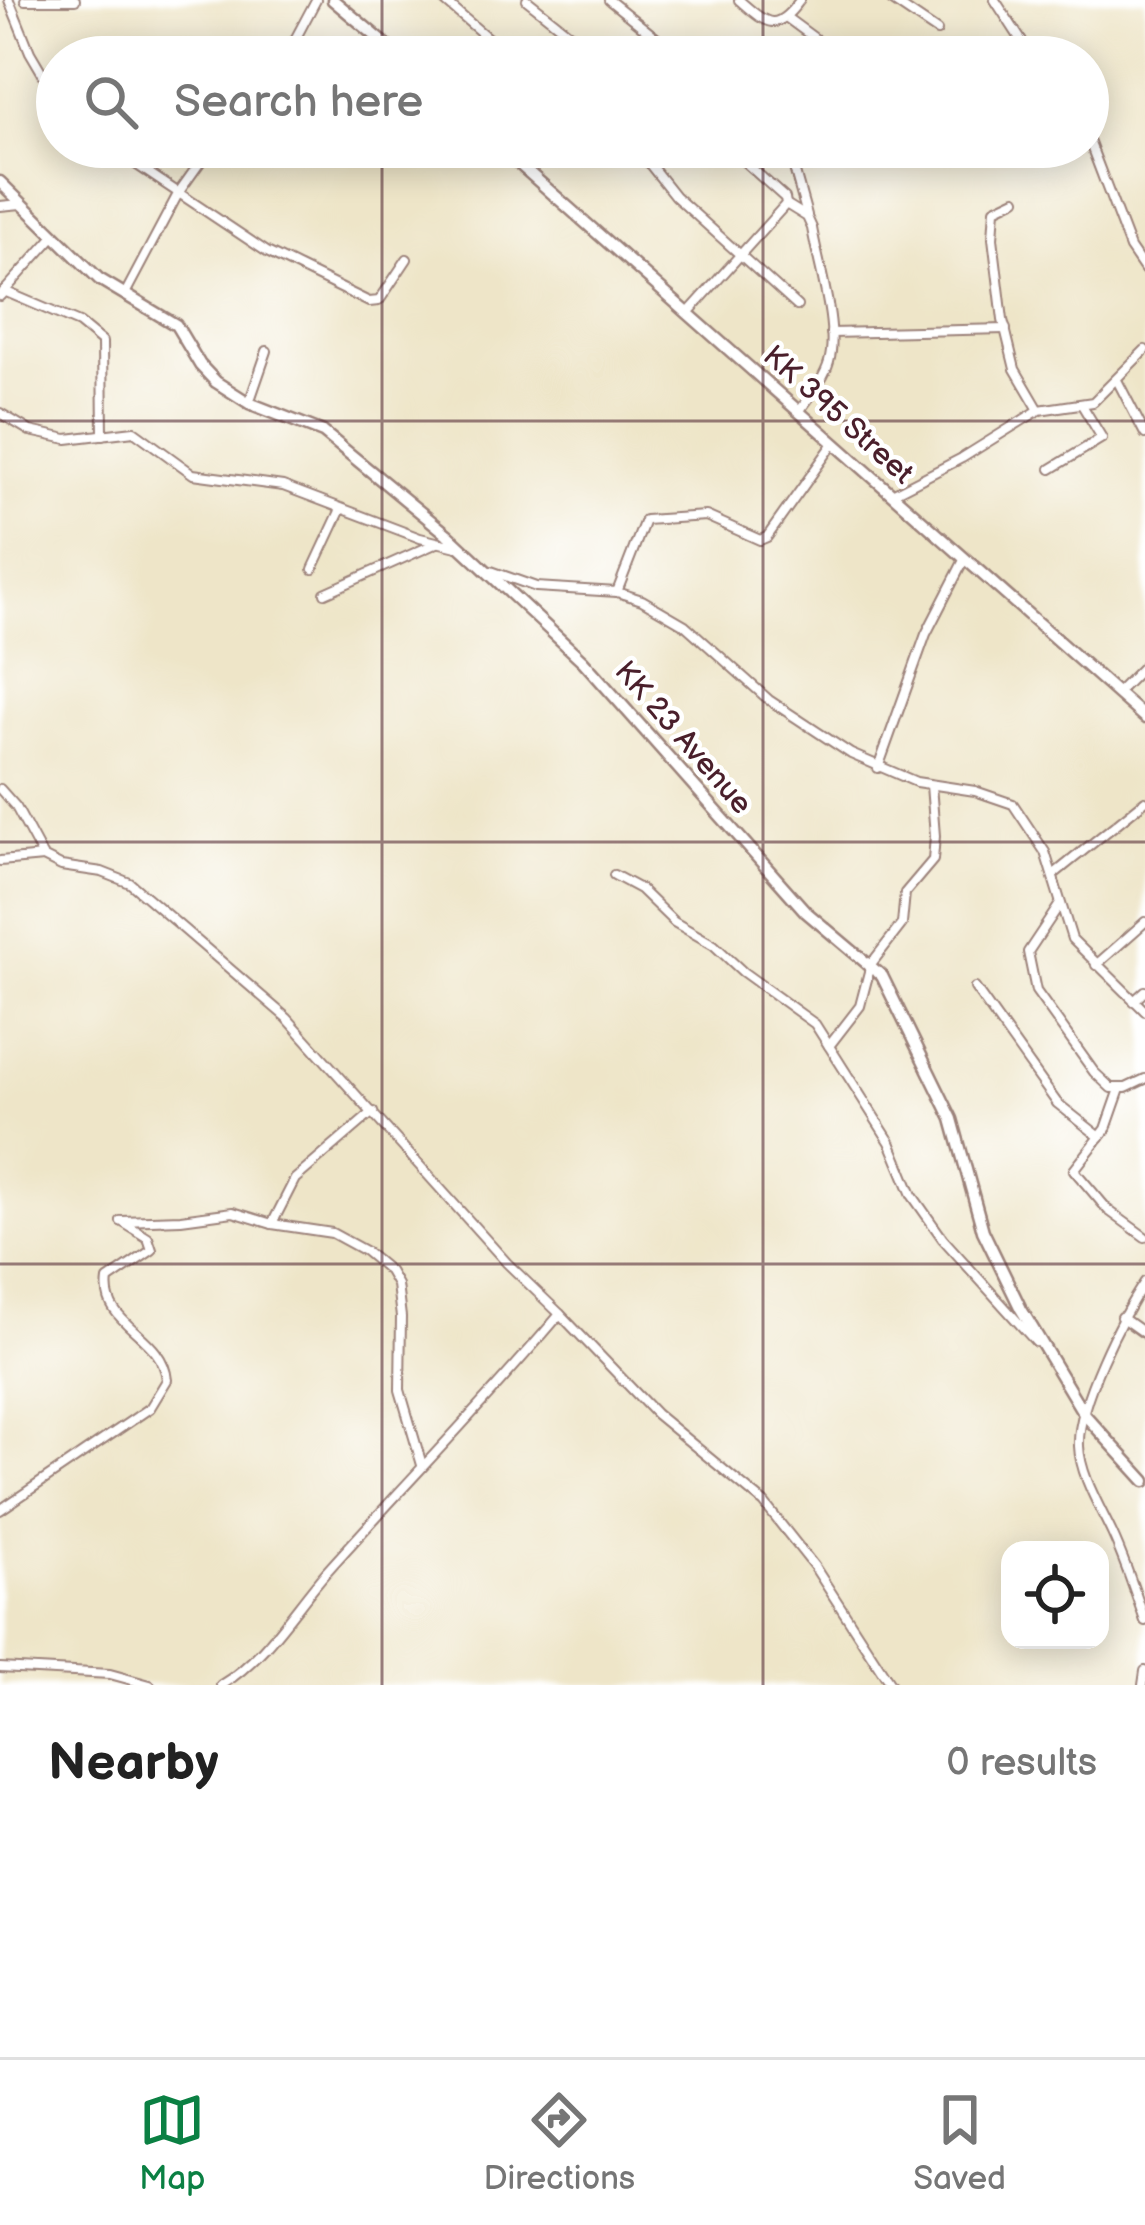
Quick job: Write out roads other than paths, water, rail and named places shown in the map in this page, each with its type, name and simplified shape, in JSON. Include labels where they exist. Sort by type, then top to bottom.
[{"type":"main road","points":[[333,0],[376,36]]},
{"type":"main road","name":"KK 395 Street","points":[[523,168],[1145,718]]},
{"type":"main road","name":"KK 23 Avenue","points":[[0,182],[99,279],[176,325],[200,365],[217,382],[249,403],[323,432],[462,548],[597,676],[806,912],[871,964],[893,992],[939,1089],[962,1148],[983,1231],[1042,1347],[1084,1414],[1145,1481]]},
{"type":"street","points":[[5,0],[36,61]]},
{"type":"street","points":[[25,0],[76,0]]},
{"type":"street","points":[[296,36],[316,0]]},
{"type":"street","points":[[443,0],[485,36]]},
{"type":"street","points":[[527,0],[572,36]]},
{"type":"street","points":[[609,0],[654,36]]},
{"type":"street","points":[[740,0],[765,22],[787,18],[800,0]]},
{"type":"street","points":[[891,0],[937,31]]},
{"type":"street","points":[[995,0],[1018,36]]},
{"type":"street","points":[[787,18],[811,36]]},
{"type":"street","points":[[142,168],[267,251],[373,303],[406,260]]},
{"type":"street","points":[[124,295],[196,168]]},
{"type":"street","points":[[653,168],[675,196],[797,306]]},
{"type":"street","points":[[751,168],[807,217]]},
{"type":"street","points":[[794,168],[831,333],[831,358],[800,412]]},
{"type":"street","points":[[1099,168],[1130,248],[1145,270]]},
{"type":"street","points":[[1016,199],[1000,204],[993,216],[1006,329],[1016,369],[1039,410]]},
{"type":"street","points":[[688,313],[786,203]]},
{"type":"street","points":[[0,206],[21,204]]},
{"type":"street","points":[[54,236],[2,293],[79,323],[102,342],[103,435]]},
{"type":"street","points":[[831,333],[1006,329]]},
{"type":"street","points":[[892,494],[1039,410],[1093,402],[1145,350]]},
{"type":"street","points":[[249,403],[267,351]]},
{"type":"street","points":[[1117,380],[1145,434]]},
{"type":"street","points":[[1051,469],[1102,438],[1082,405]]},
{"type":"street","points":[[0,412],[46,436],[67,439],[134,430],[193,474],[283,486],[462,548]]},
{"type":"street","points":[[617,592],[645,520],[706,516],[760,540],[767,537],[834,443]]},
{"type":"street","points":[[313,569],[341,509]]},
{"type":"street","points":[[325,593],[437,543]]},
{"type":"street","points":[[878,768],[926,634],[964,560]]},
{"type":"street","points":[[483,568],[536,587],[617,592],[668,613],[769,700],[878,768],[931,785],[975,790],[1012,804],[1026,819],[1053,875],[1072,939],[1145,1011]]},
{"type":"street","points":[[1118,692],[1145,665]]},
{"type":"street","points":[[829,1046],[860,1006],[871,964],[904,920],[905,892],[933,860],[931,785]]},
{"type":"street","points":[[0,789],[16,807],[44,857],[61,866],[102,872],[130,883],[287,1018],[507,1263],[656,1414],[764,1503],[814,1566],[891,1685]]},
{"type":"street","points":[[1053,875],[1145,801]]},
{"type":"street","points":[[0,861],[44,857]]},
{"type":"street","points":[[614,874],[815,1024],[890,1142],[912,1195],[943,1239],[1042,1347]]},
{"type":"street","points":[[1060,904],[1030,946],[1032,980],[1094,1072],[1111,1088],[1145,1079]]},
{"type":"street","points":[[1096,964],[1145,922]]},
{"type":"street","points":[[976,988],[1057,1103],[1100,1137]]},
{"type":"street","points":[[1134,1001],[1145,991]]},
{"type":"street","points":[[1120,1089],[1106,1129],[1074,1170],[1108,1210],[1145,1237]]},
{"type":"street","points":[[272,1224],[295,1179],[373,1112]]},
{"type":"street","points":[[0,1510],[150,1408],[166,1380],[159,1352],[122,1320],[110,1302],[108,1280],[152,1250],[148,1238],[121,1221],[233,1212],[272,1224],[332,1233],[365,1251],[389,1271],[397,1285],[400,1390],[422,1467]]},
{"type":"street","points":[[1145,1282],[1121,1317],[1084,1414],[1078,1445],[1145,1621]]},
{"type":"street","points":[[221,1685],[251,1662],[560,1314]]},
{"type":"street","points":[[1121,1317],[1145,1334]]},
{"type":"street","points":[[0,1668],[110,1674],[150,1685]]},
{"type":"street","points":[[1142,1685],[1145,1671]]}]
